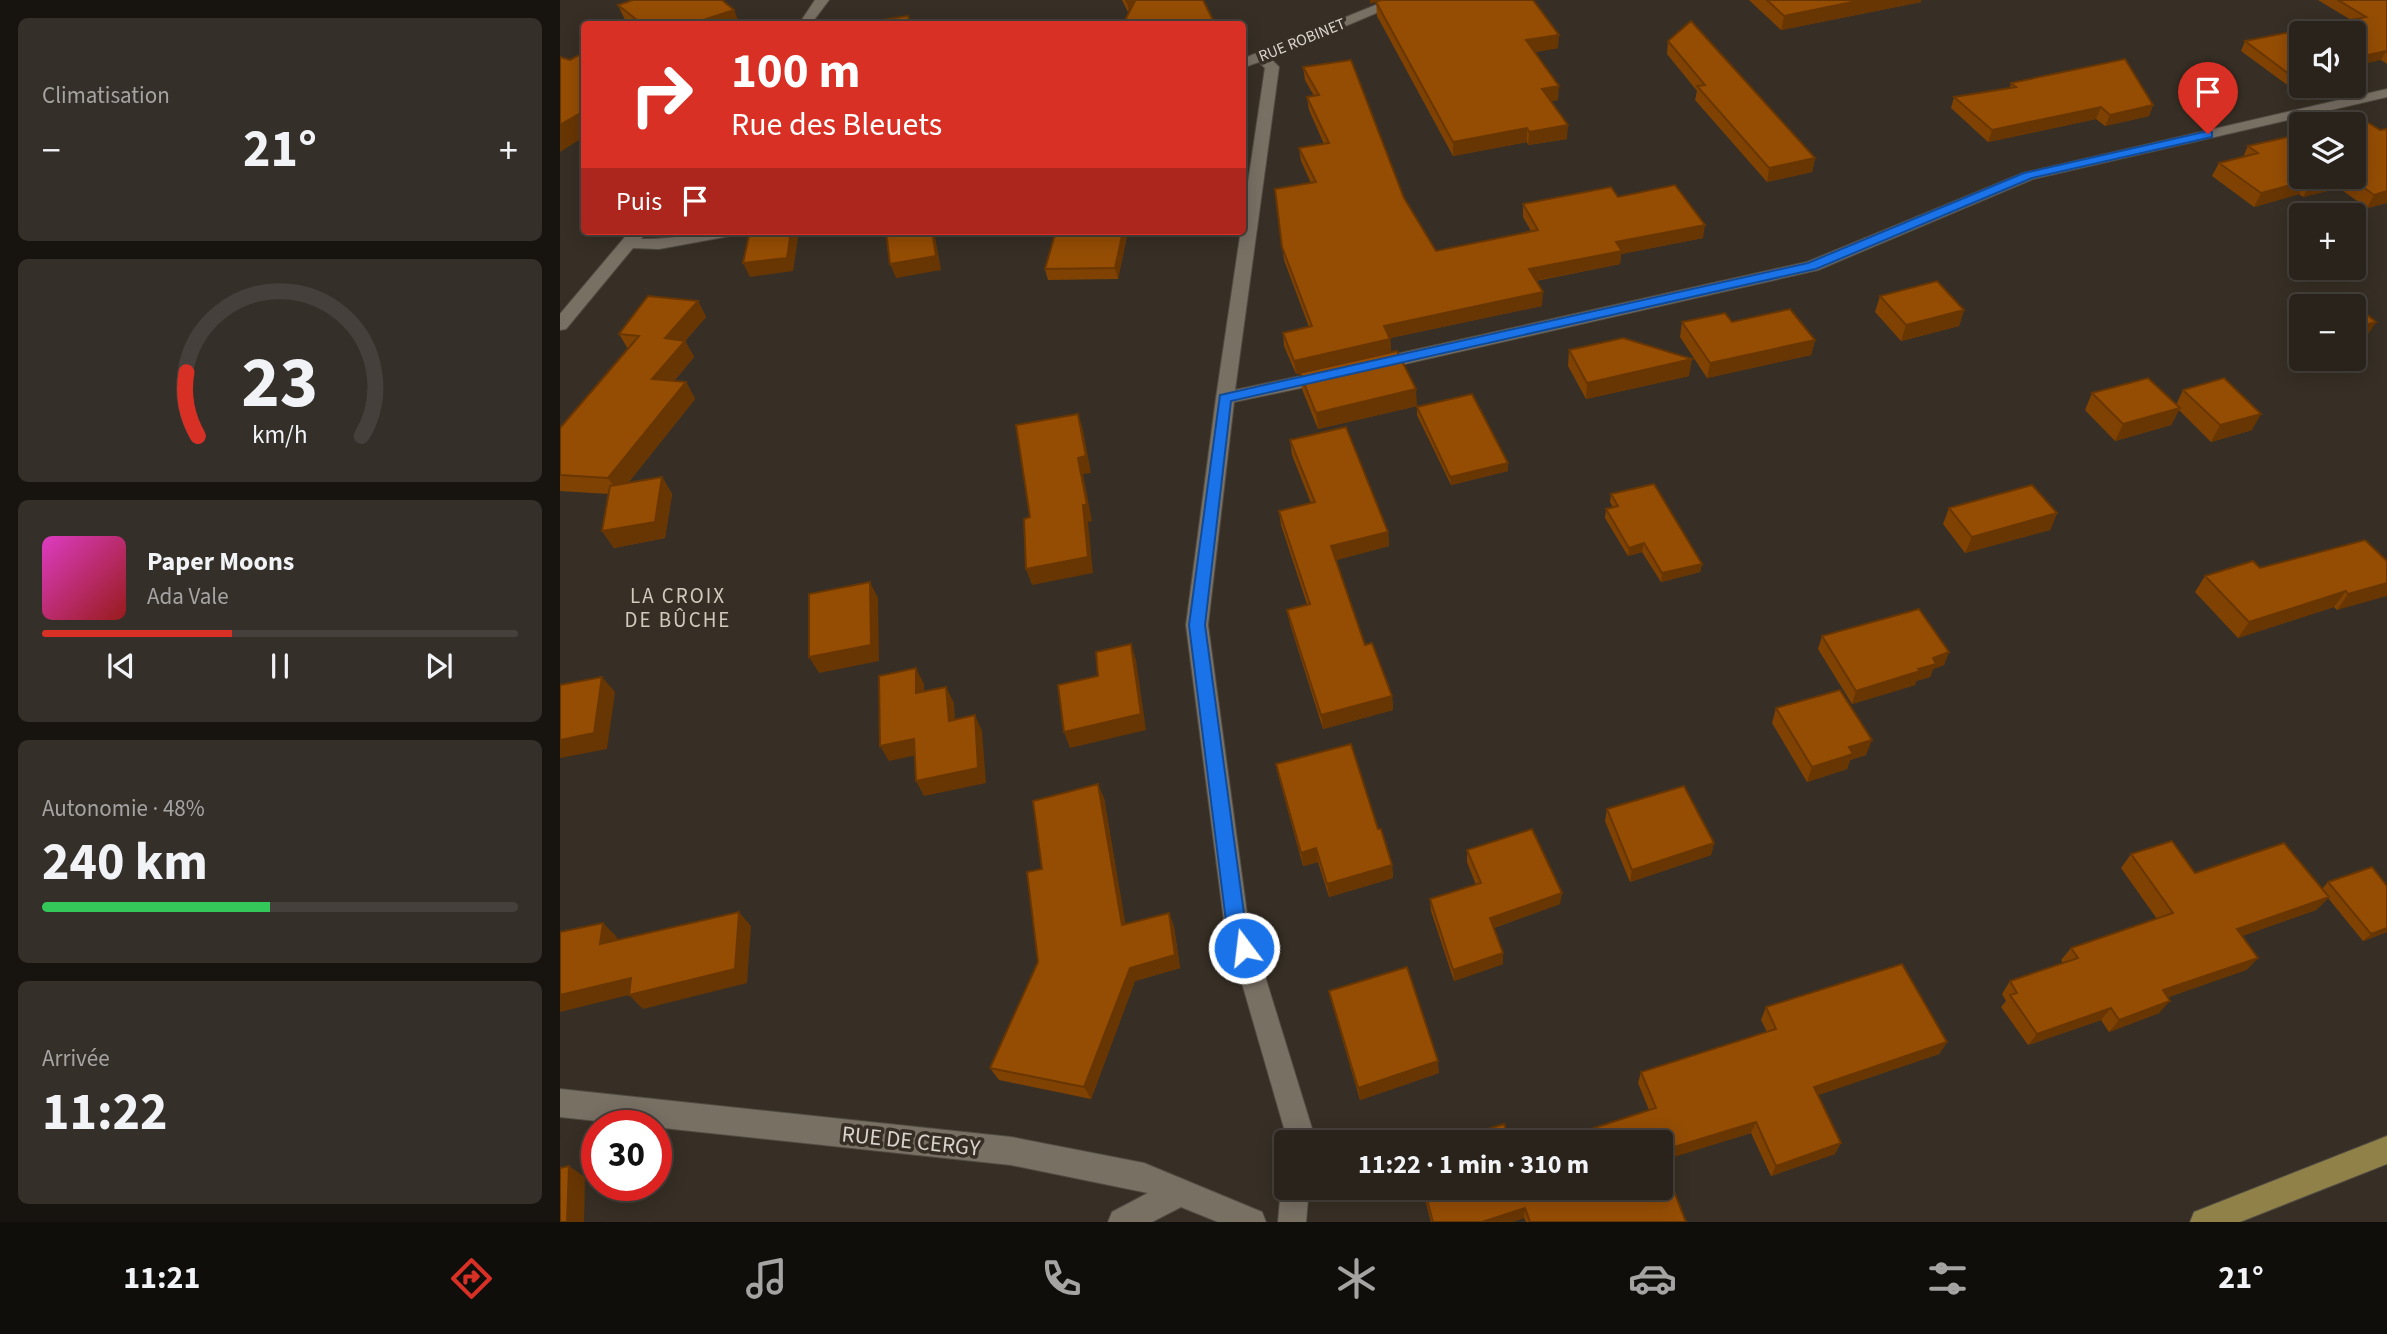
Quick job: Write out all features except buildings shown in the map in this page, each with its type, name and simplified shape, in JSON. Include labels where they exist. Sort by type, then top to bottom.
[{"type":"main road","points":[[2204,1222],[2387,1150]]},
{"type":"street","points":[[807,21],[822,0]]},
{"type":"street","name":"RUE ROBINET","points":[[1252,61],[1400,0]]},
{"type":"street","points":[[1252,61],[1272,67],[1225,398],[1197,625],[1236,921],[1299,1130]]},
{"type":"street","points":[[1225,398],[1812,266],[2028,176],[2387,93]]},
{"type":"street","points":[[560,325],[634,237],[659,244],[708,235]]},
{"type":"street","name":"RUE DE CERGY","points":[[560,1103],[1011,1152],[1144,1177],[1252,1222]]},
{"type":"street","points":[[1122,1222],[1180,1192]]},
{"type":"street","points":[[1292,1222],[1294,1200]]},
{"type":"district","name":"LA CROIX DE BÛCHE","points":[[678,608]]},
{"type":"route","points":[[1244,948],[1236,921],[1197,625],[1225,398],[1812,266],[2028,176],[2208,134]]}]
